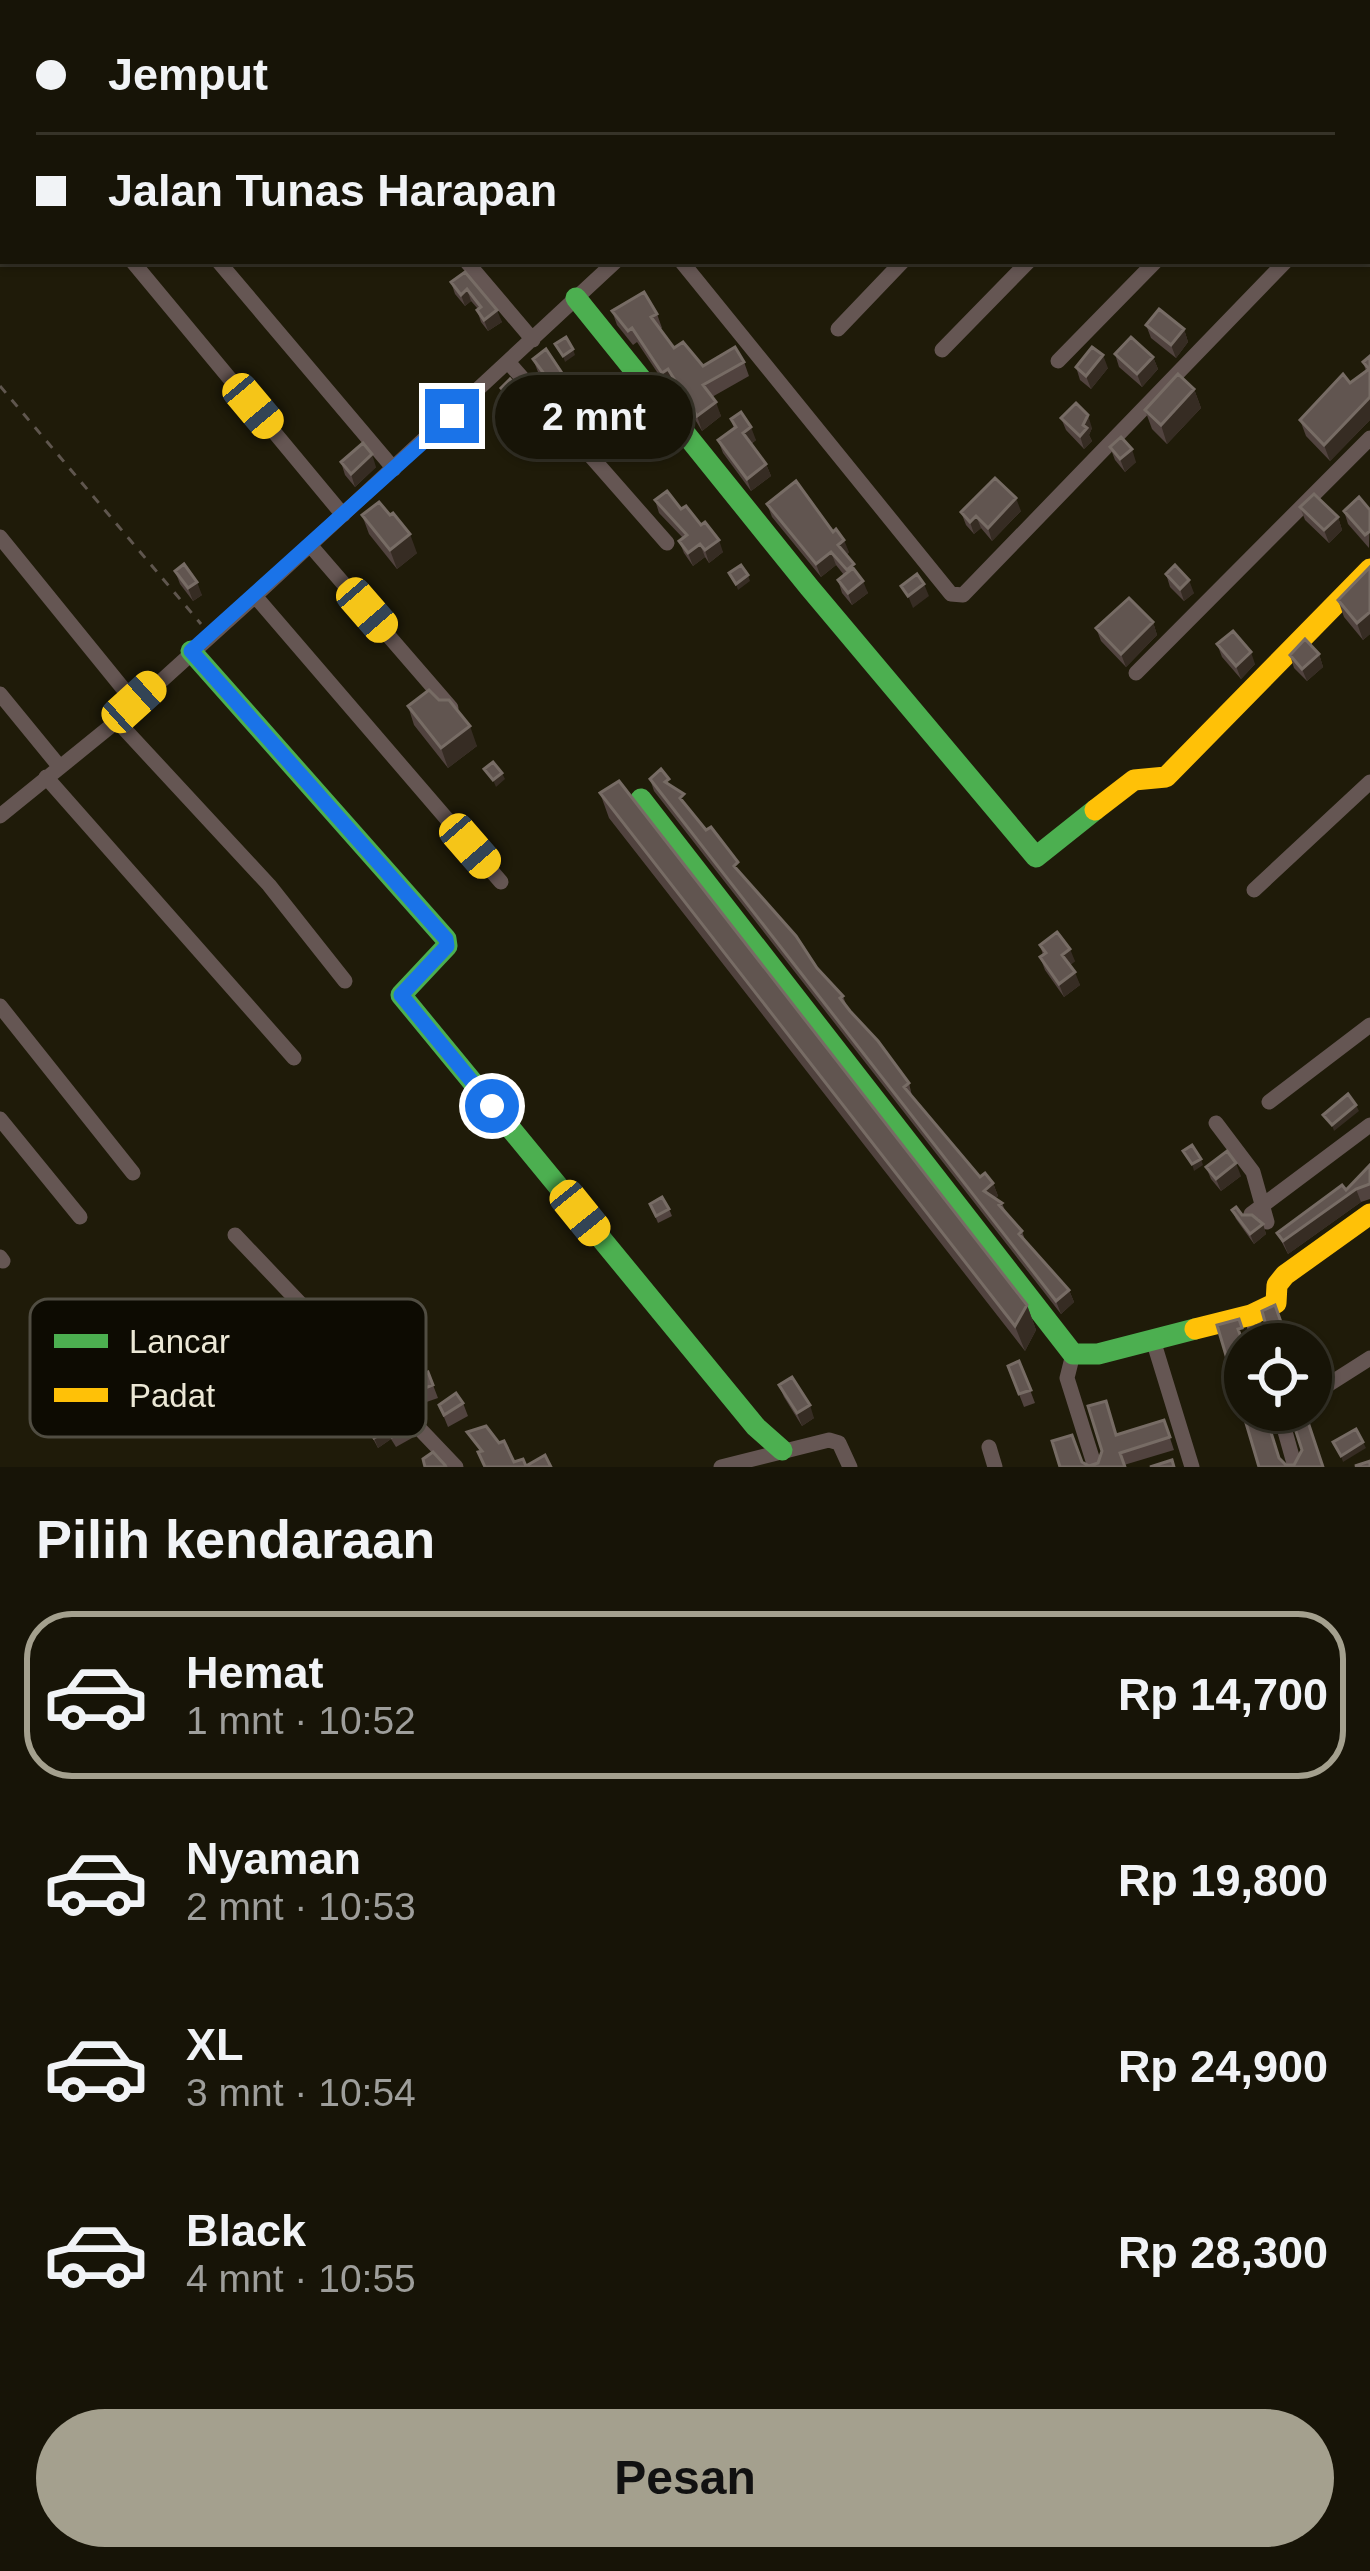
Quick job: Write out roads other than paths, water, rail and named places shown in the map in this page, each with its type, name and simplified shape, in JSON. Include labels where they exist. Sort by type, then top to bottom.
[{"type":"street","points":[[134,264],[343,515]]},
{"type":"street","points":[[221,264],[394,469]]},
{"type":"street","points":[[469,264],[532,340]]},
{"type":"street","points":[[0,816],[117,721],[613,264]]},
{"type":"street","points":[[683,264],[957,596],[1283,264]]},
{"type":"street","points":[[838,329],[901,264]]},
{"type":"street","points":[[942,350],[1026,264]]},
{"type":"street","points":[[1058,361],[1153,264]]},
{"type":"street","points":[[576,298],[1036,857],[1133,780],[1166,777],[1370,569]]},
{"type":"street","points":[[509,363],[667,543]]},
{"type":"street","points":[[1136,673],[1370,438]]},
{"type":"street","points":[[0,537],[134,702]]},
{"type":"street","points":[[310,545],[451,708]]},
{"type":"street","points":[[255,596],[501,882]]},
{"type":"street","points":[[191,651],[446,939],[447,946],[401,995],[756,1427],[782,1450]]},
{"type":"street","points":[[0,694],[53,772],[294,1058]]},
{"type":"street","points":[[117,721],[269,885],[344,981]]},
{"type":"street","points":[[1254,890],[1370,782]]},
{"type":"street","points":[[641,799],[1073,1354]]},
{"type":"street","points":[[0,1006],[133,1173]]},
{"type":"street","points":[[1269,1102],[1370,1025]]},
{"type":"street","points":[[0,1119],[80,1217]]},
{"type":"street","points":[[1216,1123],[1252,1172],[1257,1208],[1268,1222]]},
{"type":"street","points":[[1257,1208],[1370,1125]]},
{"type":"street","points":[[1073,1354],[1098,1354],[1251,1315],[1276,1303],[1277,1285],[1285,1275],[1370,1214]]},
{"type":"street","points":[[235,1235],[296,1299]]},
{"type":"street","points":[[1251,1315],[1253,1323]]},
{"type":"street","points":[[1154,1340],[1192,1467]]},
{"type":"street","points":[[1073,1354],[1067,1378],[1095,1467]]},
{"type":"street","points":[[1332,1382],[1370,1358]]},
{"type":"street","points":[[1285,1431],[1295,1467]]},
{"type":"street","points":[[426,1436],[456,1467]]},
{"type":"street","points":[[722,1467],[829,1440],[839,1444],[850,1467]]},
{"type":"street","points":[[988,1447],[994,1467]]}]
